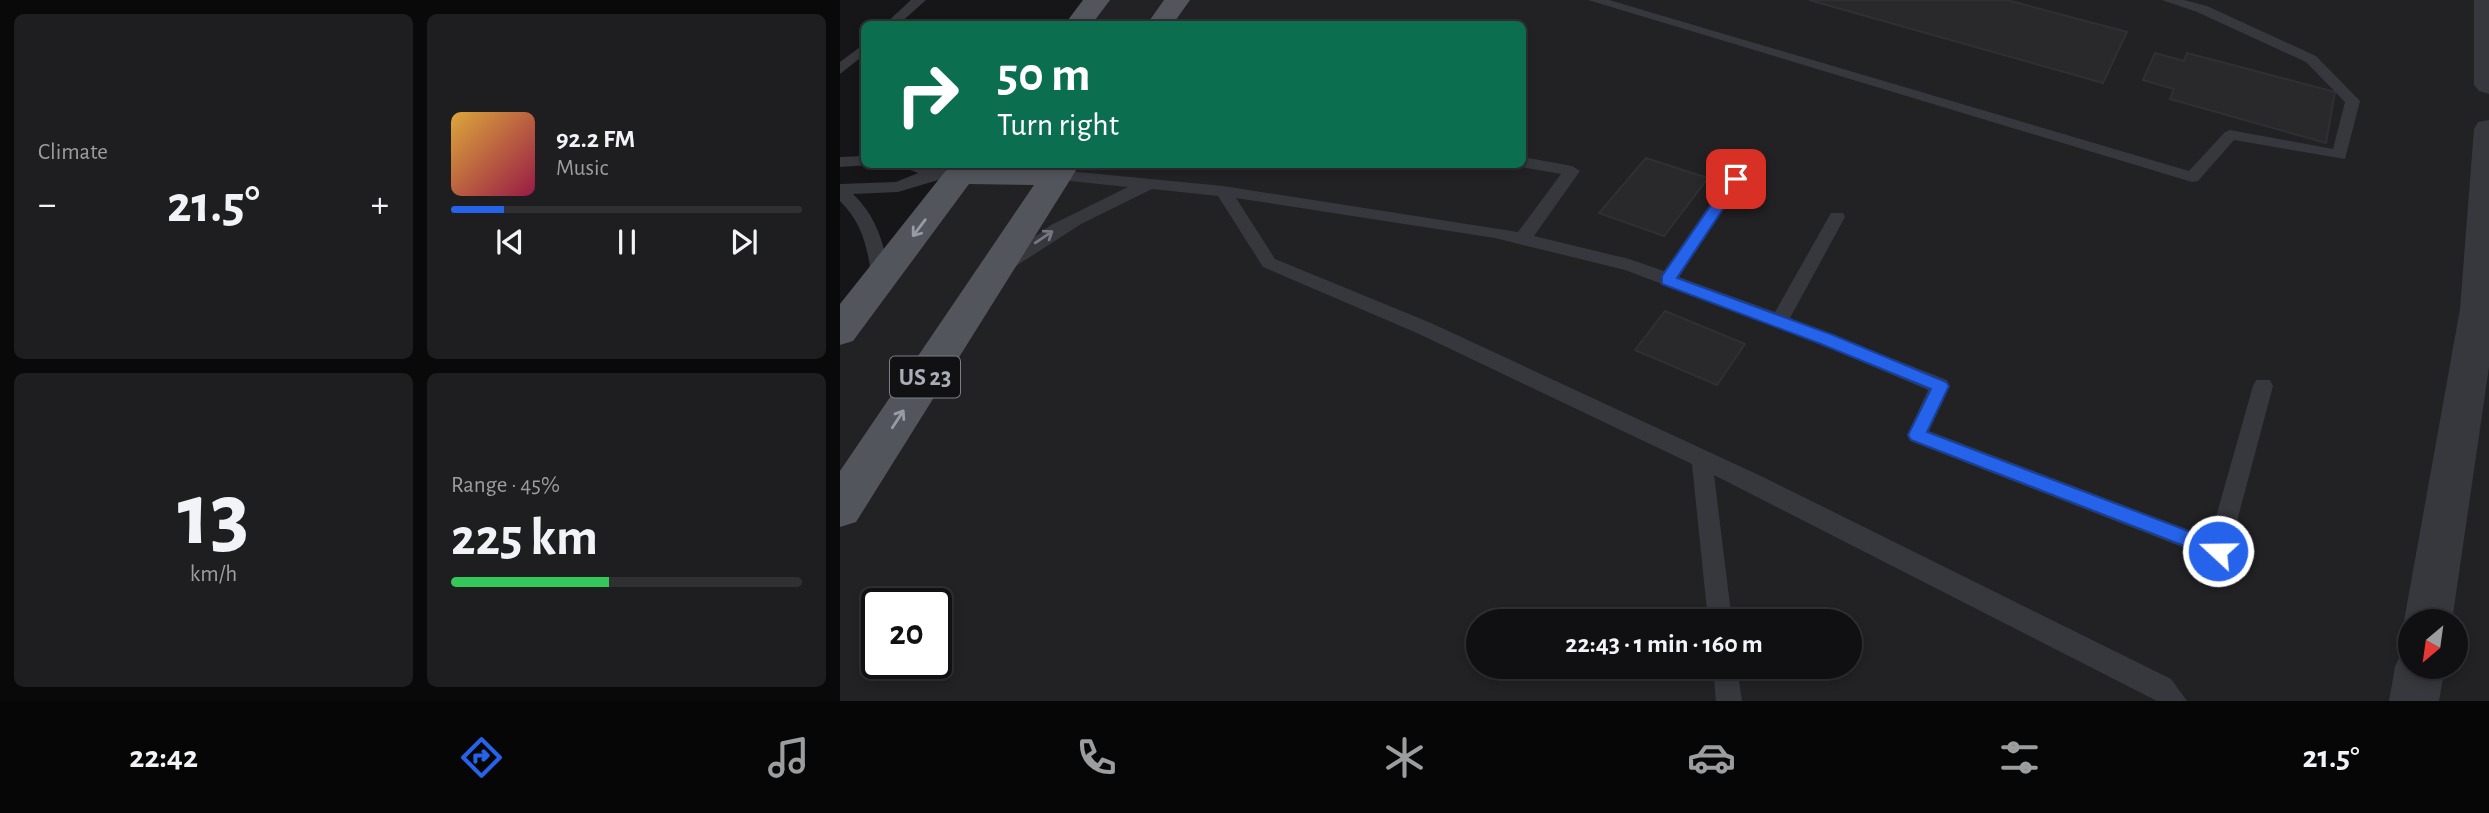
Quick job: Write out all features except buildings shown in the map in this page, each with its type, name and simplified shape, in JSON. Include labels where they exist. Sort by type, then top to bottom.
[{"type":"main road","points":[[1080,21],[1097,0]]},
{"type":"main road","points":[[1162,21],[1177,0]]},
{"type":"main road","points":[[840,331],[881,278],[954,171],[1060,170]]},
{"type":"main road","name":"US 23","points":[[840,508],[1060,170]]},
{"type":"street","points":[[2487,0],[2489,85]]},
{"type":"street","points":[[2430,609],[2479,309],[2489,129]]},
{"type":"street","points":[[2414,701],[2418,679]]},
{"type":"lane","points":[[894,21],[919,0]]},
{"type":"lane","points":[[1595,0],[2192,177],[2230,135],[2339,155],[2353,101],[2311,59],[2202,9],[2168,0]]},
{"type":"lane","points":[[840,70],[861,51]]},
{"type":"lane","points":[[840,162],[861,160]]},
{"type":"lane","points":[[1522,239],[1572,171],[1526,163]]},
{"type":"lane","points":[[932,168],[954,171]]},
{"type":"lane","points":[[1060,170],[1151,184],[1223,191],[1495,232],[1629,265],[1779,321],[1940,386],[1917,435],[2218,551],[2263,386]]},
{"type":"lane","points":[[840,190],[898,187],[954,171]]},
{"type":"lane","points":[[1668,280],[1736,179]]},
{"type":"lane","points":[[990,278],[1060,226],[1096,207],[1151,184]]},
{"type":"lane","points":[[840,190],[864,213],[873,233],[881,278]]},
{"type":"lane","points":[[1223,191],[1269,263],[1424,328],[1702,459],[2162,688],[2174,701]]},
{"type":"lane","points":[[1779,321],[1838,217]]},
{"type":"lane","points":[[1702,459],[1719,609]]},
{"type":"lane","points":[[1726,679],[1729,701]]},
{"type":"shaded area","points":[[1107,0],[2489,0],[2489,701],[840,701],[840,315],[958,168],[1526,168],[1526,21],[1088,21]]},
{"type":"route","points":[[1736,179],[1668,280],[1827,339],[1940,386],[1917,435],[2218,551]]}]
